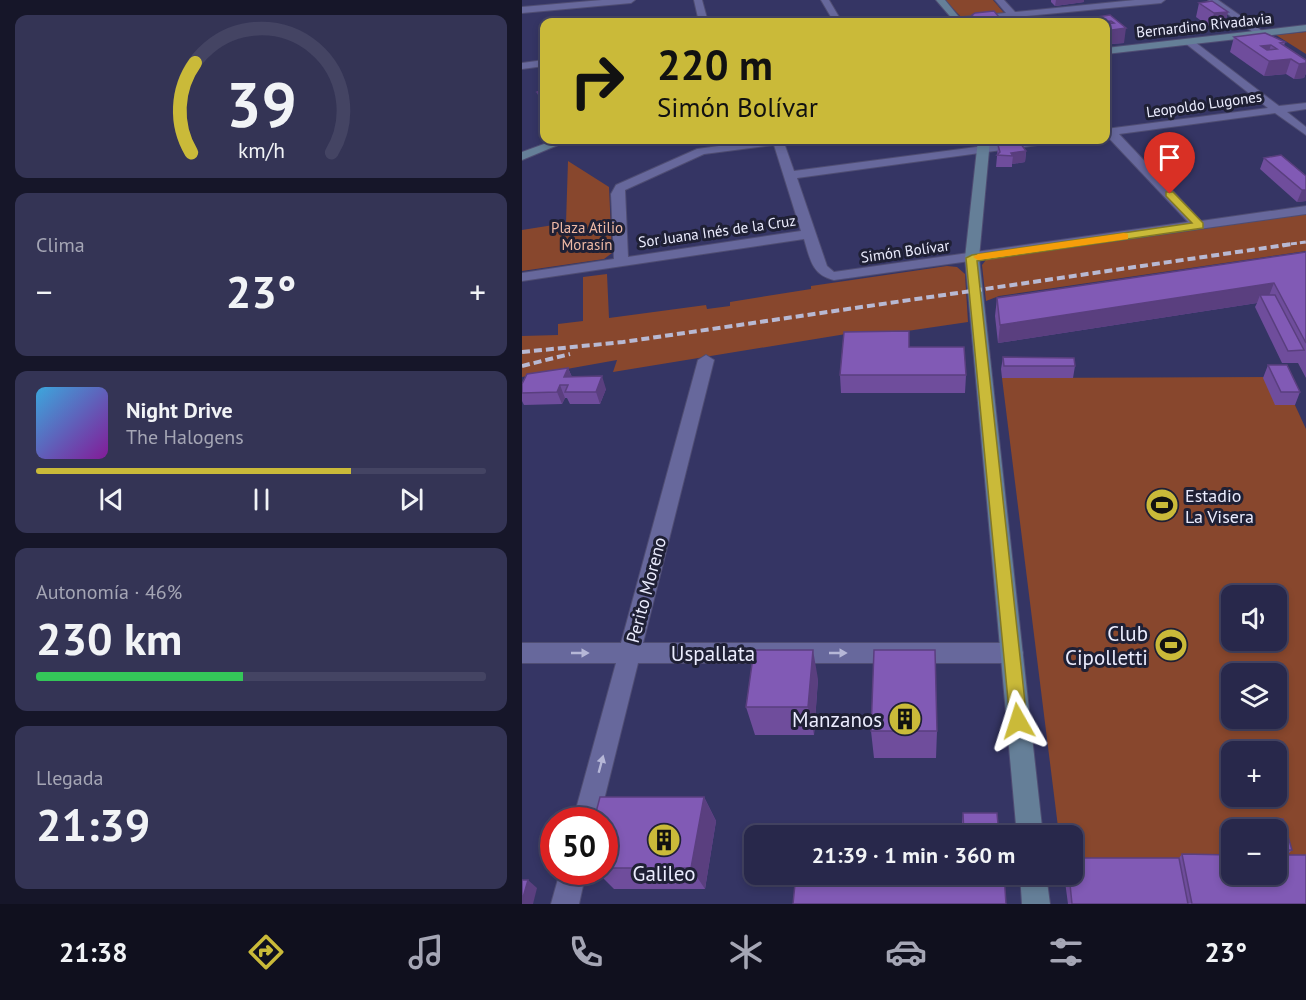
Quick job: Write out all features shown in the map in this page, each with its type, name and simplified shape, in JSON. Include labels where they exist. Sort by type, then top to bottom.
[{"type":"main road","points":[[940,0],[955,18]]},
{"type":"main road","name":"Bernardino Rivadavia","points":[[1110,51],[1306,28]]},
{"type":"main road","points":[[522,156],[554,144]]},
{"type":"main road","points":[[983,144],[972,258],[1029,825]]},
{"type":"main road","points":[[1034,885],[1036,904]]},
{"type":"street","points":[[522,10],[631,0]]},
{"type":"street","points":[[698,0],[703,18]]},
{"type":"street","points":[[825,0],[836,18]]},
{"type":"street","points":[[999,0],[1014,15]]},
{"type":"street","points":[[990,18],[1108,3],[1161,0]]},
{"type":"street","points":[[1212,0],[1260,33]]},
{"type":"street","points":[[1188,41],[1306,132]]},
{"type":"street","points":[[522,66],[540,64]]},
{"type":"street","name":"Leopoldo Lugones","points":[[1110,132],[1306,106]]},
{"type":"street","points":[[1110,134],[1199,225]]},
{"type":"street","points":[[621,262],[619,189],[701,151],[750,144]]},
{"type":"street","points":[[779,144],[809,234]]},
{"type":"street","points":[[789,175],[983,144]]},
{"type":"street","name":"Simón Bolívar","points":[[809,234],[821,269],[828,275],[845,276],[1306,210]]},
{"type":"street","name":"Sor Juana Inés de la Cruz","points":[[522,277],[809,234]]},
{"type":"street","name":"Perito Moreno","points":[[589,807],[706,360]]},
{"type":"street","name":"Uspallata","points":[[522,653],[1012,653]]},
{"type":"street","points":[[565,904],[570,885]]},
{"type":"green space","points":[[945,0],[993,0],[1004,13],[961,17]]},
{"type":"green space","points":[[1306,32],[1306,54],[1276,35]]},
{"type":"green space","name":"Plaza Atilio Morasín","points":[[568,161],[609,187],[612,253],[604,259],[522,271],[522,230],[566,223]]},
{"type":"green space","points":[[1306,214],[1306,251],[999,296],[986,301],[982,265],[986,260]]},
{"type":"green space","points":[[947,266],[957,267],[965,274],[968,322],[846,340],[846,334],[613,372],[617,360],[522,377],[522,336],[558,335],[558,324],[583,321],[583,277],[607,274],[609,318],[706,305],[707,309],[730,306],[730,302],[811,289],[811,286]]},
{"type":"green space","name":"Estadio La Visera","points":[[1282,377],[1306,429],[1306,904],[1083,875],[1083,825],[1058,825],[1002,378]]},
{"type":"building","points":[[1212,1],[1228,12],[1214,13],[1199,3]]},
{"type":"building","points":[[994,11],[999,17],[974,18],[972,15]]},
{"type":"building","points":[[1110,15],[1126,28],[1112,30],[1110,24],[1114,23],[1110,21],[1110,18],[1097,17]]},
{"type":"building","points":[[1265,33],[1285,42],[1280,43],[1306,60],[1306,63],[1299,64],[1291,59],[1269,61],[1234,37]],"holes":[[[1271,45],[1277,49],[1267,50],[1261,46]]]},
{"type":"building","points":[[1021,144],[1026,151],[1011,153],[1013,156],[997,155],[1000,152],[998,145]]},
{"type":"building","points":[[1281,155],[1306,176],[1306,190],[1302,190],[1264,158]]},
{"type":"building","points":[[1306,252],[1306,343],[1274,283],[1000,325],[997,298]]},
{"type":"building","points":[[1260,295],[1275,295],[1304,350],[1288,351]]},
{"type":"building","points":[[909,331],[909,347],[964,347],[966,375],[840,375],[844,332]]},
{"type":"building","points":[[1003,357],[1074,358],[1075,366],[1004,366]]},
{"type":"building","points":[[1268,365],[1287,365],[1300,392],[1281,392]]},
{"type":"building","points":[[568,368],[564,377],[602,376],[596,392],[565,392],[568,385],[560,385],[557,392],[522,393],[522,384],[527,374]]},
{"type":"building","points":[[754,650],[813,650],[808,707],[746,707]]},
{"type":"building","points":[[874,650],[935,650],[937,731],[871,731]]},
{"type":"building","points":[[600,797],[704,797],[691,868],[618,868],[618,807],[597,807]]},
{"type":"building","points":[[963,813],[997,813],[998,825],[964,825]]},
{"type":"building","points":[[1287,833],[1292,850],[1287,850]]},
{"type":"building","points":[[1182,854],[1221,855],[1221,885],[1287,885],[1287,855],[1306,855],[1306,904],[1192,904]]},
{"type":"building","points":[[1083,858],[1179,858],[1188,904],[1072,904],[1070,885],[1083,885]]},
{"type":"building","points":[[522,880],[528,880],[522,901]]},
{"type":"building","points":[[795,885],[1005,885],[1006,904],[793,904]]},
{"type":"railway","points":[[1282,245],[1306,242]]},
{"type":"railway","points":[[522,352],[623,342],[1292,244]]},
{"type":"railway","points":[[522,366],[570,354]]},
{"type":"slow traffic","points":[[978,257],[1124,236]]},
{"type":"place","name":"Estadio La Visera","points":[[1162,505]]},
{"type":"place","name":"Club Cipolletti","points":[[1171,645]]},
{"type":"place","name":"Manzanos","points":[[905,719]]},
{"type":"place","name":"Galileo","points":[[664,840]]},
{"type":"route","points":[[1018,721],[972,258],[1199,225],[1170,194]]}]
